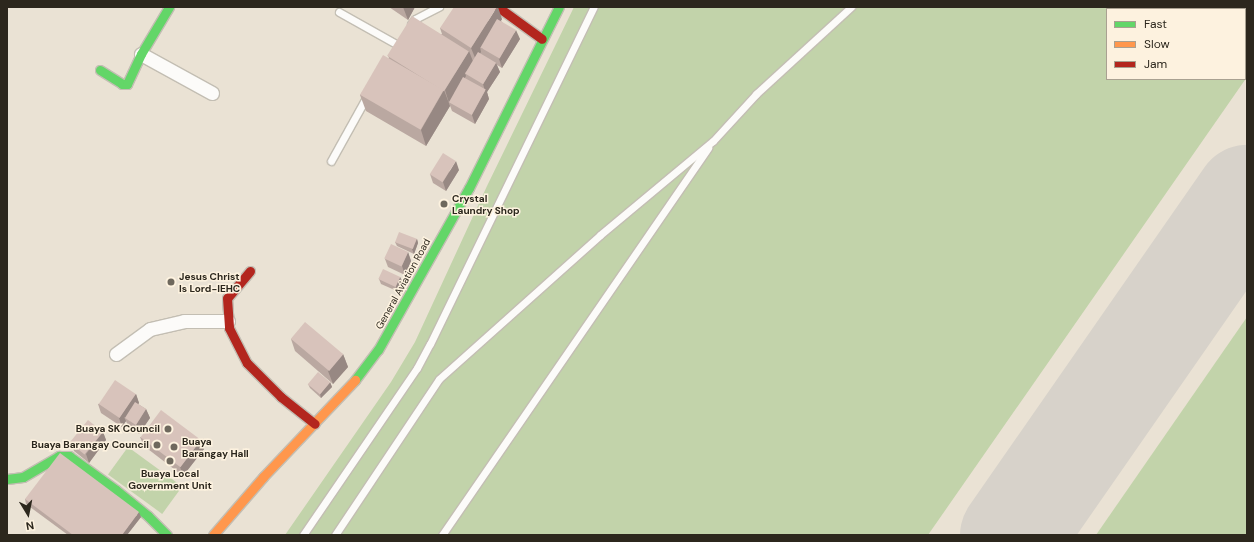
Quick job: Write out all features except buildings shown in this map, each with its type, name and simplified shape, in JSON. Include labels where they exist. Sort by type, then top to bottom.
[{"type":"main road","points":[[100,70],[122,84],[127,84],[141,54],[169,7]]},
{"type":"main road","points":[[498,7],[542,39]]},
{"type":"main road","name":"General Aviation Road","points":[[213,535],[263,477],[349,388],[378,350],[469,188],[559,7]]},
{"type":"main road","points":[[250,271],[227,298],[229,328],[246,363],[281,397],[315,424]]},
{"type":"main road","points":[[7,479],[23,477],[59,456],[69,456],[132,503],[148,516],[167,535]]},
{"type":"street","points":[[141,54],[212,93]]},
{"type":"street","points":[[116,354],[150,329],[184,321],[228,321]]},
{"type":"lane","points":[[406,31],[415,19],[439,7]]},
{"type":"lane","points":[[303,535],[420,362],[594,7]]},
{"type":"lane","points":[[335,535],[439,379],[600,235],[713,141],[756,94],[851,7]]},
{"type":"lane","points":[[339,12],[396,44]]},
{"type":"lane","points":[[392,51],[401,38]]},
{"type":"lane","points":[[331,161],[369,92]]},
{"type":"lane","points":[[442,535],[713,141]]},
{"type":"green space","points":[[574,7],[1247,7],[1246,78],[1246,8],[1106,8],[1106,80],[1245,80],[928,535],[285,535],[391,382],[415,342],[487,186]]},
{"type":"green space","points":[[1247,317],[1247,535],[1096,535]]},
{"type":"green space","points":[[128,447],[182,486],[162,514],[108,475]]},
{"type":"runway","points":[[1012,535],[1247,197]]},
{"type":"traffic: fast","points":[[100,70],[122,84],[127,84],[141,54],[169,7]]},
{"type":"traffic: fast","points":[[355,380],[378,350],[469,188],[559,7]]},
{"type":"traffic: fast","points":[[7,479],[23,477],[59,456],[69,456],[116,490],[148,516],[167,535]]},
{"type":"traffic: slow","points":[[213,535],[263,477],[355,380]]},
{"type":"traffic: jam","points":[[498,7],[542,39]]},
{"type":"traffic: jam","points":[[250,271],[227,298],[229,328],[247,363],[281,397],[315,424]]},
{"type":"place","name":"Crystal Laundry Shop","points":[[444,204]]},
{"type":"place","name":"Jesus Christ Is Lord-IEHC","points":[[171,282]]},
{"type":"place","name":"Buaya SK Council","points":[[168,429]]},
{"type":"place","name":"Buaya Barangay Council","points":[[157,445]]},
{"type":"place","name":"Buaya Barangay Hall","points":[[174,447]]},
{"type":"place","name":"Buaya Local Government Unit","points":[[170,461]]}]
